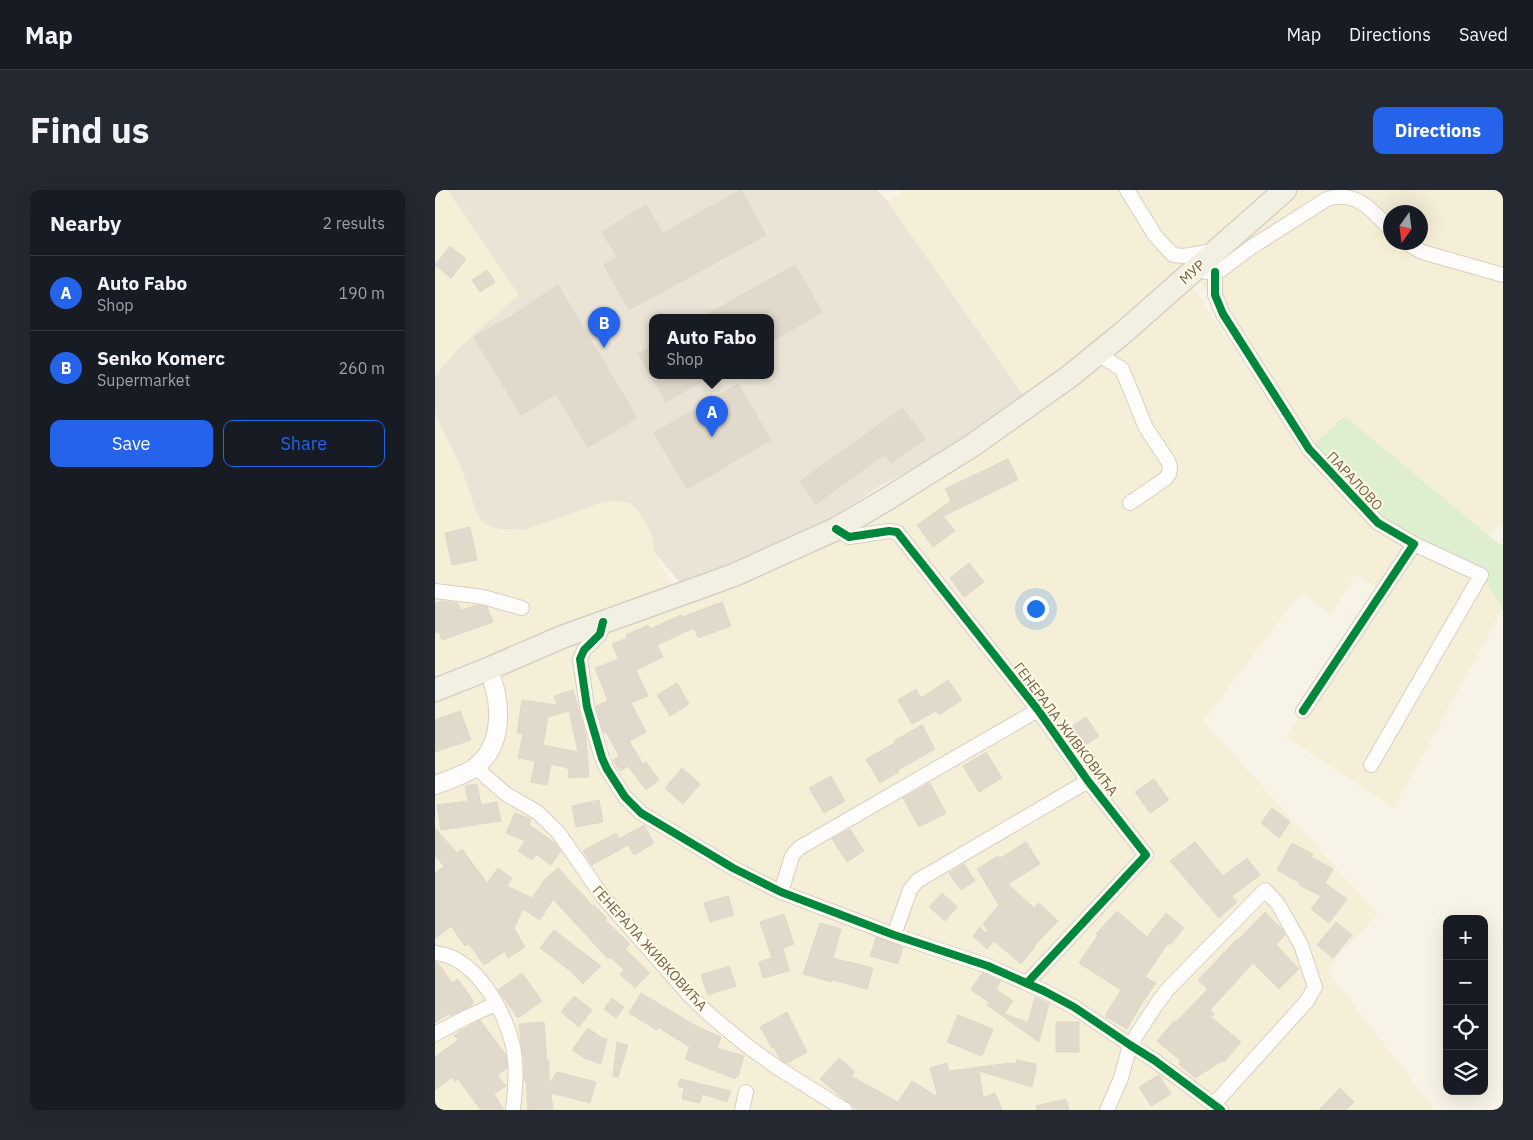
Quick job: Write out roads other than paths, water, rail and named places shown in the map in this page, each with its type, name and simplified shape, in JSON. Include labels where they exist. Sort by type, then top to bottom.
[{"type":"main road","name":"МУР","points":[[836,529],[941,466],[1046,393],[1097,354],[1171,290],[1209,264],[1285,190]]},
{"type":"main road","points":[[435,690],[562,637],[734,576],[836,529]]},
{"type":"street","points":[[1127,190],[1156,237],[1168,252],[1209,264],[1221,270],[1250,248],[1336,195],[1354,197],[1383,222]]},
{"type":"street","points":[[1419,250],[1503,276]]},
{"type":"street","name":"ПАРАЛОВО","points":[[1209,264],[1215,295],[1223,314],[1309,449],[1378,523],[1414,544],[1481,575],[1371,765]]},
{"type":"street","points":[[1097,354],[1122,370],[1146,428],[1170,467],[1169,474],[1165,479],[1130,503]]},
{"type":"street","name":"ГЕНЕРАЛА ЖИВКОВИЋА","points":[[836,529],[849,537],[889,531],[897,532],[1038,710],[1089,781],[1146,855],[1027,983]]},
{"type":"street","points":[[1303,711],[1414,544]]},
{"type":"street","points":[[435,591],[483,597],[522,608]]},
{"type":"street","points":[[603,622],[600,634],[581,654],[580,665],[587,707],[602,758],[614,782],[632,806],[646,817],[733,868],[781,892],[894,935],[988,966],[1074,1007],[1130,1045],[1153,1060],[1217,1107],[1307,1001],[1315,987],[1301,945],[1278,904],[1265,890],[1168,989],[1155,1005],[1130,1045],[1121,1078],[1107,1110]]},
{"type":"street","points":[[435,785],[475,767],[493,745],[497,729],[497,708],[495,685],[488,669]]},
{"type":"street","name":"ГЕНЕРАЛА ЖИВКОВИЋА","points":[[781,892],[792,856],[799,848],[1038,710]]},
{"type":"street","name":"ГЕНЕРАЛА ЖИВКОВИЋА","points":[[475,767],[506,794],[537,812],[558,832],[603,897],[683,989],[749,1052],[845,1110]]},
{"type":"street","name":"ГЕНЕРАЛА ЖИВКОВИЋА","points":[[894,935],[910,890],[917,881],[1089,781]]},
{"type":"street","points":[[435,953],[455,958],[487,987],[509,1032],[515,1054],[513,1110]]},
{"type":"street","points":[[435,1034],[495,1004]]},
{"type":"street","points":[[742,1110],[746,1092]]},
{"type":"place","name":"Senko Komerc","points":[[604,348]]},
{"type":"place","name":"Auto Fabo","points":[[712,437]]}]
